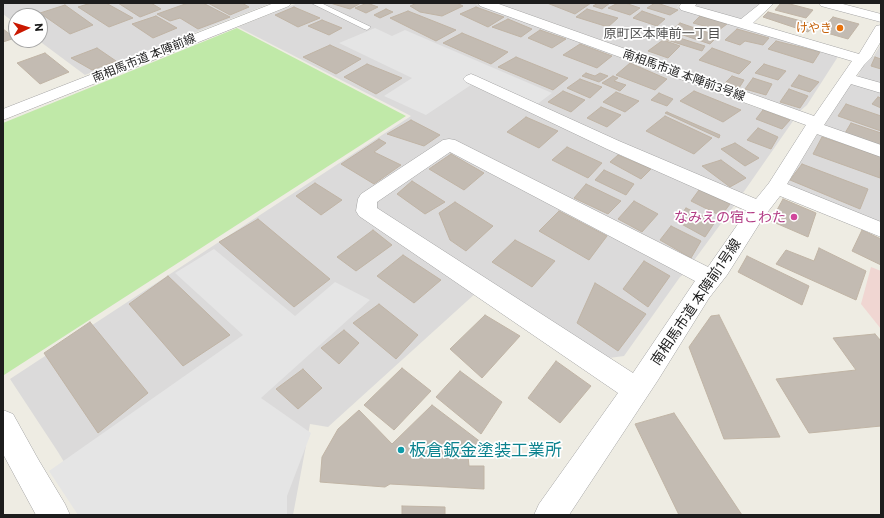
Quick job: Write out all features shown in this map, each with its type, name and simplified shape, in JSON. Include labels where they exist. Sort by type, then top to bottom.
[{"type":"street","name":"南相馬市道 本陣前線","points":[[3,114],[285,3]]},
{"type":"street","name":"南相馬市道 本陣前3号線","points":[[484,3],[815,125],[881,151]]},
{"type":"street","points":[[690,3],[686,7],[862,59]]},
{"type":"street","points":[[744,24],[768,3]]},
{"type":"street","points":[[825,3],[881,18]]},
{"type":"street","name":"南相馬市道 本陣前1号線","points":[[550,515],[711,279],[720,269],[759,208],[776,187],[809,132],[858,62],[862,59],[881,29]]},
{"type":"street","points":[[847,78],[881,88]]},
{"type":"street","points":[[471,79],[551,114],[613,145],[759,208]]},
{"type":"street","points":[[636,390],[366,211],[368,200],[449,144],[711,279]]},
{"type":"street","points":[[776,187],[881,230]]},
{"type":"street","points":[[3,424],[27,470],[54,515]]},
{"type":"lane","points":[[315,3],[367,27]]},
{"type":"shaded area","points":[[3,3],[269,4],[85,75],[48,47],[48,8],[8,8],[8,18],[3,14]]},
{"type":"shaded area","points":[[298,3],[473,3],[793,121],[736,203],[684,274],[680,277],[624,356],[609,358],[477,292],[328,427],[310,424],[293,515],[96,515],[58,452],[10,379],[411,116],[238,27]]},
{"type":"shaded area","points":[[496,3],[681,3],[677,7],[839,55],[807,105],[800,111]]},
{"type":"shaded area","points":[[761,3],[739,20],[697,7],[695,4]]},
{"type":"shaded area","points":[[375,28],[392,36],[405,30],[552,93],[532,108],[471,85],[426,115],[384,96],[412,78],[339,43]]},
{"type":"shaded area","points":[[881,44],[881,85],[858,76],[864,63],[874,56]]},
{"type":"shaded area","points":[[857,84],[881,92],[881,147],[831,129],[824,125],[850,85]]},
{"type":"shaded area","points":[[817,135],[826,135],[881,155],[881,224],[787,184]]},
{"type":"shaded area","points":[[214,249],[295,316],[335,282],[370,300],[261,398],[311,433],[287,496],[287,515],[78,515],[49,471],[243,335],[175,273]]},
{"type":"shaded area","points":[[871,267],[881,271],[881,329],[861,304]]},
{"type":"green space","points":[[237,28],[406,116],[4,375],[3,123]]},
{"type":"building","points":[[91,3],[106,3],[133,18],[109,27],[78,7]]},
{"type":"building","points":[[118,3],[151,3],[161,9],[140,17]]},
{"type":"building","points":[[188,3],[203,3],[230,17],[198,29],[180,18],[170,21],[157,14]]},
{"type":"building","points":[[208,3],[242,3],[249,7],[230,15]]},
{"type":"building","points":[[330,3],[361,3],[350,9]]},
{"type":"building","points":[[367,3],[378,7],[366,13],[355,8]]},
{"type":"building","points":[[417,3],[457,3],[463,6],[442,16],[420,12],[410,6]]},
{"type":"building","points":[[547,3],[591,3],[575,14]]},
{"type":"building","points":[[598,3],[610,3],[602,9],[593,6]]},
{"type":"building","points":[[618,3],[625,3],[640,8],[630,15],[608,8]]},
{"type":"building","points":[[655,3],[678,10],[670,15],[647,8]]},
{"type":"building","points":[[781,3],[813,10],[806,18],[775,10]]},
{"type":"building","points":[[65,5],[93,25],[70,34],[48,19],[48,10]]},
{"type":"building","points":[[294,7],[320,18],[298,27],[275,15]]},
{"type":"building","points":[[476,7],[504,17],[488,27],[460,14]]},
{"type":"building","points":[[386,9],[393,12],[380,18],[374,15]]},
{"type":"building","points":[[587,9],[618,18],[608,27],[576,17]]},
{"type":"building","points":[[408,11],[456,30],[436,41],[390,18]]},
{"type":"building","points":[[642,11],[665,19],[657,26],[633,18]]},
{"type":"building","points":[[768,12],[816,25],[808,32],[763,17]]},
{"type":"building","points":[[156,16],[177,28],[153,38],[132,24]]},
{"type":"building","points":[[700,16],[727,24],[719,30],[693,23]]},
{"type":"building","name":"けやき","points":[[833,17],[859,24],[848,39],[820,31]]},
{"type":"building","points":[[508,19],[532,29],[521,37],[492,27]]},
{"type":"building","points":[[322,20],[342,28],[329,35],[308,26]]},
{"type":"building","points":[[680,23],[718,36],[710,44],[671,31]]},
{"type":"building","points":[[3,29],[8,33],[8,40],[3,42]]},
{"type":"building","points":[[737,29],[769,38],[763,45],[745,41],[740,45],[725,40]]},
{"type":"building","points":[[540,30],[566,39],[552,48],[528,38]]},
{"type":"building","points":[[462,33],[508,52],[491,64],[443,43]]},
{"type":"building","points":[[670,35],[705,46],[702,51],[664,39]]},
{"type":"building","points":[[663,40],[680,46],[668,58],[648,51]]},
{"type":"building","points":[[776,41],[820,52],[813,63],[768,49]]},
{"type":"building","points":[[580,44],[612,56],[597,68],[563,55]]},
{"type":"building","points":[[330,45],[361,59],[336,74],[303,57]]},
{"type":"building","points":[[97,48],[116,61],[92,70],[71,58]]},
{"type":"building","points":[[712,48],[751,62],[739,74],[699,60]]},
{"type":"building","points":[[45,53],[69,72],[40,84],[17,63]]},
{"type":"building","points":[[516,57],[568,78],[553,90],[498,67]]},
{"type":"building","points":[[875,57],[881,59],[881,69],[871,66]]},
{"type":"building","points":[[630,63],[667,79],[655,90],[616,75]]},
{"type":"building","points":[[367,64],[402,78],[376,94],[344,77]]},
{"type":"building","points":[[764,64],[786,71],[778,80],[755,73]]},
{"type":"building","points":[[586,73],[595,76],[600,73],[608,76],[599,82],[582,76]]},
{"type":"building","points":[[799,75],[819,82],[810,92],[791,86]]},
{"type":"building","points":[[613,76],[618,78],[614,81],[626,85],[620,91],[602,83]]},
{"type":"building","points":[[732,76],[744,80],[739,88],[725,83]]},
{"type":"building","points":[[753,78],[772,84],[766,95],[745,89]]},
{"type":"building","points":[[580,79],[602,87],[590,98],[567,88]]},
{"type":"building","points":[[789,89],[808,96],[800,108],[780,102]]},
{"type":"building","points":[[563,91],[585,100],[571,112],[548,102]]},
{"type":"building","points":[[694,91],[741,110],[723,122],[680,101]]},
{"type":"building","points":[[616,92],[639,101],[625,112],[603,102]]},
{"type":"building","points":[[659,93],[673,99],[667,106],[651,100]]},
{"type":"building","points":[[878,97],[881,98],[881,108],[872,104]]},
{"type":"building","points":[[846,104],[881,116],[881,131],[838,116]]},
{"type":"building","points":[[601,107],[621,115],[607,127],[587,118]]},
{"type":"building","points":[[763,110],[790,120],[782,129],[756,119]]},
{"type":"building","points":[[667,112],[720,135],[719,138],[665,113]]},
{"type":"building","points":[[665,116],[712,138],[694,154],[646,131]]},
{"type":"building","points":[[526,117],[558,131],[539,148],[507,132]]},
{"type":"building","points":[[411,120],[440,135],[424,146],[387,134]]},
{"type":"building","points":[[851,123],[881,133],[881,146],[845,133]]},
{"type":"building","points":[[758,128],[778,137],[771,149],[747,140]]},
{"type":"building","points":[[822,137],[881,157],[880,178],[813,154]]},
{"type":"building","points":[[379,139],[386,143],[374,152],[401,165],[374,184],[341,164]]},
{"type":"building","points":[[735,143],[759,158],[745,166],[721,149]]},
{"type":"building","points":[[567,147],[602,163],[588,178],[552,160]]},
{"type":"building","points":[[451,154],[484,173],[464,190],[429,169]]},
{"type":"building","points":[[618,155],[651,169],[641,179],[610,162]]},
{"type":"building","points":[[721,160],[746,178],[730,187],[702,166]]},
{"type":"building","points":[[802,164],[868,189],[860,209],[790,180]]},
{"type":"building","points":[[604,170],[634,184],[626,195],[595,180]]},
{"type":"building","points":[[412,181],[445,202],[425,214],[397,194]]},
{"type":"building","points":[[315,183],[342,200],[321,215],[296,196]]},
{"type":"building","points":[[586,184],[621,201],[608,214],[574,198]]},
{"type":"building","points":[[699,190],[730,204],[721,216],[691,201]]},
{"type":"building","name":"なみえの宿こわた","points":[[783,199],[816,213],[808,237],[771,221]]},
{"type":"building","points":[[634,201],[658,214],[642,232],[618,219]]},
{"type":"building","points":[[455,202],[493,226],[466,251],[450,240],[439,213]]},
{"type":"building","points":[[686,208],[715,222],[705,237],[676,221]]},
{"type":"building","points":[[559,211],[607,236],[589,260],[539,231]]},
{"type":"building","points":[[258,219],[330,279],[294,307],[219,242]]},
{"type":"building","points":[[671,226],[701,241],[691,258],[660,240]]},
{"type":"building","points":[[373,230],[392,245],[356,271],[337,257]]},
{"type":"building","points":[[862,230],[881,239],[881,265],[852,251]]},
{"type":"building","points":[[515,240],[555,261],[532,287],[492,262]]},
{"type":"building","points":[[819,248],[866,271],[856,300],[776,264],[786,250],[814,261]]},
{"type":"building","points":[[403,255],[441,280],[414,303],[377,276]]},
{"type":"building","points":[[747,256],[809,286],[802,305],[738,272]]},
{"type":"building","points":[[644,261],[670,276],[648,307],[623,289]]},
{"type":"building","points":[[168,276],[230,335],[183,366],[129,304]]},
{"type":"building","points":[[595,283],[646,314],[618,351],[577,323]]},
{"type":"building","points":[[379,304],[418,335],[396,359],[353,323]]},
{"type":"building","points":[[485,315],[520,336],[482,378],[450,349]]},
{"type":"building","points":[[719,315],[780,437],[724,439],[689,347],[711,316]]},
{"type":"building","points":[[90,322],[148,393],[98,433],[44,353]]},
{"type":"building","points":[[344,330],[359,343],[339,364],[321,348]]},
{"type":"building","points":[[875,334],[881,341],[881,426],[809,433],[776,379],[856,370],[833,338]]},
{"type":"building","points":[[556,361],[591,386],[560,423],[528,398]]},
{"type":"building","points":[[402,368],[431,391],[394,430],[364,405]]},
{"type":"building","points":[[303,369],[322,388],[298,409],[276,389]]},
{"type":"building","points":[[460,371],[502,402],[481,434],[436,397]]},
{"type":"building","name":"板倉鈑金塗装工業所","points":[[432,405],[482,443],[468,456],[469,466],[484,466],[484,489],[390,484],[385,487],[320,482],[322,457],[338,429],[359,410],[392,444]]},
{"type":"building","points":[[674,413],[742,515],[679,515],[635,424]]},
{"type":"building","points":[[402,506],[445,507],[445,515],[402,515]]},
{"type":"place","name":"けやき","points":[[840,28]]},
{"type":"place","name":"なみえの宿こわた","points":[[794,217]]},
{"type":"place","name":"板倉鈑金塗装工業所","points":[[401,450]]},
{"type":"district","name":"原町区本陣前一丁目","points":[[662,34]]}]
